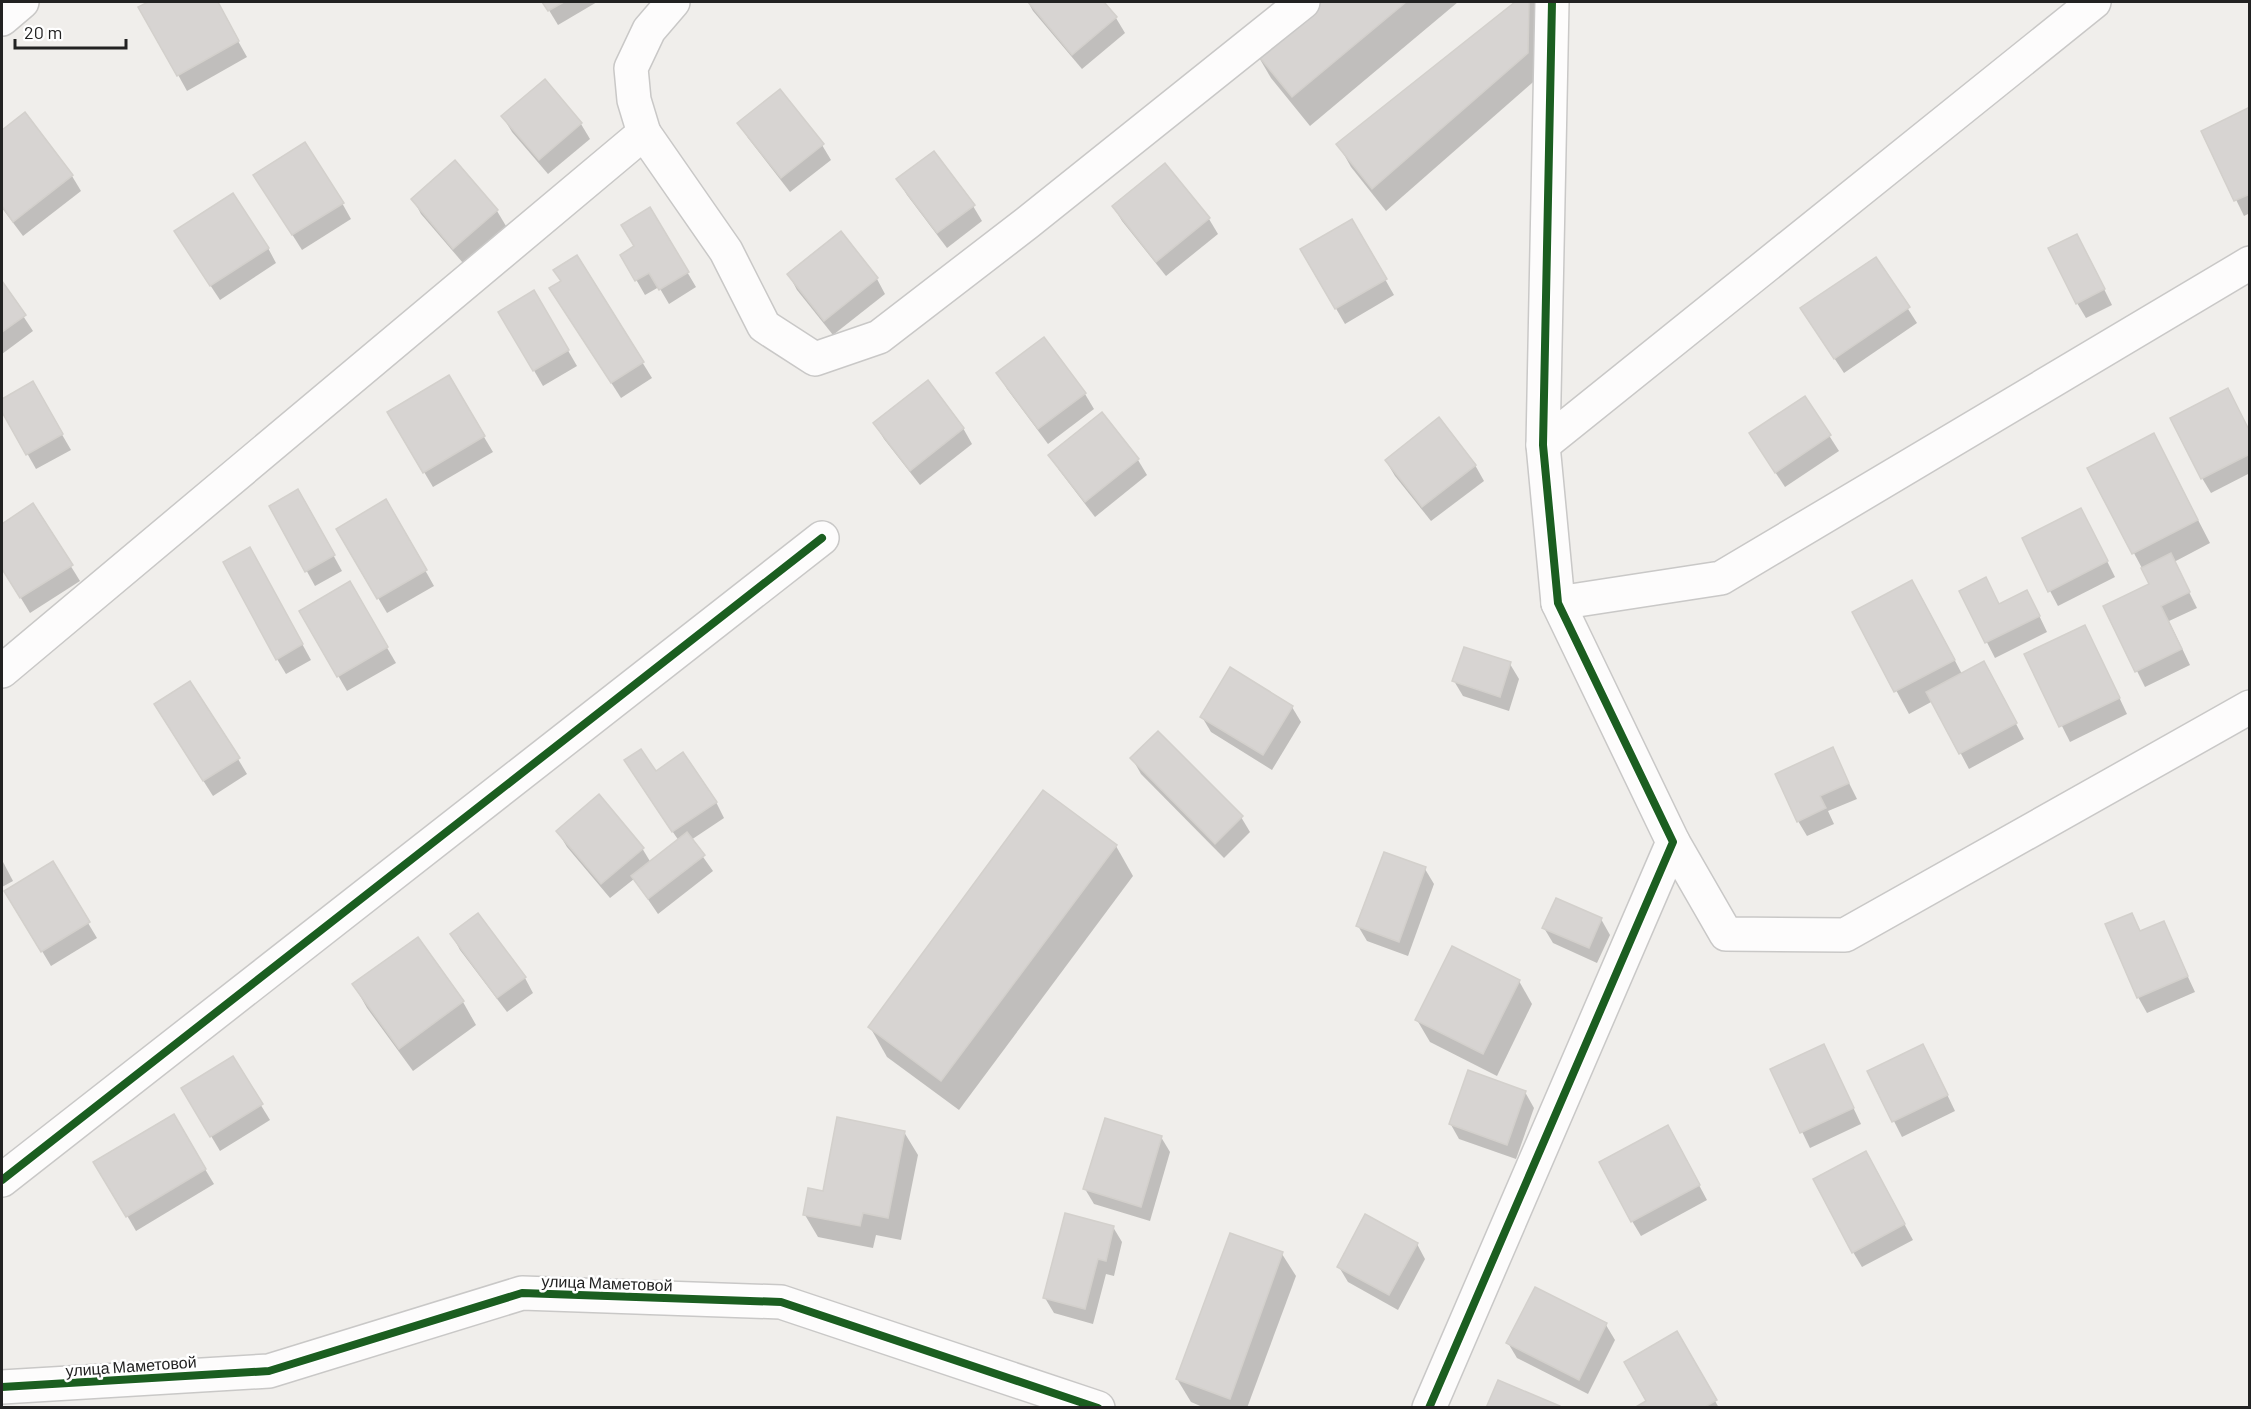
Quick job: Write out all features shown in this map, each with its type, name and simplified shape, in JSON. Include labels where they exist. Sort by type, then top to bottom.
[{"type":"street","points":[[2,19],[22,2]]},
{"type":"street","points":[[673,2],[649,30],[632,68],[634,100],[644,133],[726,251],[764,326],[815,359],[879,337],[1027,223],[1303,2]]},
{"type":"street","points":[[1552,2],[1543,446],[1558,603],[1673,842],[1726,934],[1845,935],[2250,707]]},
{"type":"street","points":[[1543,446],[2094,2]]},
{"type":"street","points":[[2,671],[644,133]]},
{"type":"street","points":[[1558,603],[1721,578],[2250,263]]},
{"type":"street","points":[[2,1180],[822,538]]},
{"type":"street","points":[[1429,1407],[1673,842]]},
{"type":"street","name":"улица Маметовой","points":[[2,1387],[269,1371],[522,1293],[781,1302],[1098,1407]]},
{"type":"building","points":[[148,2],[218,2],[239,41],[177,76],[138,7]]},
{"type":"building","points":[[542,2],[564,2],[548,11]]},
{"type":"building","points":[[1028,2],[1104,2],[1117,17],[1072,55]]},
{"type":"building","points":[[1312,2],[1406,2],[1292,97],[1252,48]]},
{"type":"building","points":[[1515,2],[1529,2],[1528,53],[1372,189],[1336,144]]},
{"type":"building","points":[[545,79],[582,123],[539,160],[501,116]]},
{"type":"building","points":[[780,89],[824,144],[781,178],[737,123]]},
{"type":"building","points":[[2250,107],[2250,194],[2234,201],[2201,131]]},
{"type":"building","points":[[25,112],[73,175],[13,222],[2,206],[2,130]]},
{"type":"building","points":[[305,142],[344,203],[292,235],[253,175]]},
{"type":"building","points":[[934,151],[975,205],[937,233],[896,179]]},
{"type":"building","points":[[455,160],[498,210],[453,249],[411,199]]},
{"type":"building","points":[[1165,163],[1210,218],[1156,262],[1112,206]]},
{"type":"building","points":[[233,193],[269,248],[210,286],[174,231]]},
{"type":"building","points":[[650,207],[689,272],[659,290],[649,273],[635,281],[620,255],[634,246],[621,225]]},
{"type":"building","points":[[1352,219],[1387,279],[1335,309],[1300,249]]},
{"type":"building","points":[[841,231],[878,278],[824,321],[787,274]]},
{"type":"building","points":[[2077,234],[2105,289],[2076,304],[2048,248]]},
{"type":"building","points":[[577,255],[644,362],[611,383],[549,288],[561,281],[553,270]]},
{"type":"building","points":[[1876,257],[1910,307],[1834,359],[1800,308]]},
{"type":"building","points":[[2,281],[26,315],[2,332]]},
{"type":"building","points":[[534,290],[569,350],[533,371],[498,312]]},
{"type":"building","points":[[1044,337],[1086,393],[1038,429],[996,373]]},
{"type":"building","points":[[449,375],[485,436],[423,473],[387,412]]},
{"type":"building","points":[[928,380],[964,428],[910,471],[873,423]]},
{"type":"building","points":[[33,381],[63,434],[26,455],[2,412],[2,399]]},
{"type":"building","points":[[2228,388],[2250,432],[2250,454],[2201,479],[2170,418]]},
{"type":"building","points":[[1805,396],[1831,435],[1775,473],[1749,433]]},
{"type":"building","points":[[1102,412],[1139,459],[1085,502],[1048,455]]},
{"type":"building","points":[[1439,417],[1476,465],[1422,507],[1385,460]]},
{"type":"building","points":[[2154,433],[2198,520],[2132,554],[2087,468]]},
{"type":"building","points":[[298,489],[335,555],[305,572],[269,506]]},
{"type":"building","points":[[386,499],[427,570],[377,599],[336,529]]},
{"type":"building","points":[[33,503],[73,565],[20,598],[2,569],[2,524]]},
{"type":"building","points":[[2081,508],[2108,561],[2048,592],[2022,538]]},
{"type":"building","points":[[250,547],[303,644],[276,660],[223,562]]},
{"type":"building","points":[[2171,553],[2190,592],[2161,606],[2182,649],[2135,672],[2103,606],[2149,584],[2141,568]]},
{"type":"building","points":[[1986,577],[1999,604],[2027,590],[2040,616],[1985,643],[1959,591]]},
{"type":"building","points":[[1912,580],[1955,660],[1894,692],[1852,612]]},
{"type":"building","points":[[350,581],[388,647],[337,677],[299,611]]},
{"type":"building","points":[[2085,625],[2120,698],[2059,727],[2024,654]]},
{"type":"building","points":[[1464,647],[1511,662],[1500,697],[1452,681]]},
{"type":"building","points":[[1984,661],[2017,723],[1959,754],[1926,692]]},
{"type":"building","points":[[1230,667],[1293,706],[1263,755],[1200,717]]},
{"type":"building","points":[[190,681],[240,758],[203,781],[154,704]]},
{"type":"building","points":[[1158,731],[1243,816],[1215,844],[1130,758]]},
{"type":"building","points":[[1833,747],[1849,783],[1820,796],[1826,808],[1797,822],[1775,774]]},
{"type":"building","points":[[641,749],[656,771],[683,752],[717,802],[672,832],[624,760]]},
{"type":"building","points":[[1043,790],[1117,845],[941,1081],[868,1027]]},
{"type":"building","points":[[599,794],[644,848],[601,884],[556,831]]},
{"type":"building","points":[[687,832],[705,855],[648,899],[631,876]]},
{"type":"building","points":[[1384,852],[1426,867],[1399,942],[1356,926]]},
{"type":"building","points":[[53,861],[90,922],[41,952],[4,891]]},
{"type":"building","points":[[1556,898],[1602,918],[1589,948],[1542,928]]},
{"type":"building","points":[[478,913],[526,977],[497,998],[450,934]]},
{"type":"building","points":[[2132,913],[2140,931],[2164,921],[2188,976],[2137,998],[2105,924]]},
{"type":"building","points":[[418,937],[464,1001],[399,1049],[352,984]]},
{"type":"building","points":[[1452,946],[1520,980],[1483,1054],[1415,1020]]},
{"type":"building","points":[[1824,1044],[1854,1108],[1800,1133],[1770,1069]]},
{"type":"building","points":[[1923,1044],[1948,1095],[1892,1122],[1867,1071]]},
{"type":"building","points":[[233,1056],[263,1104],[210,1137],[181,1088]]},
{"type":"building","points":[[1468,1070],[1526,1091],[1507,1145],[1449,1124]]},
{"type":"building","points":[[174,1114],[206,1169],[126,1217],[93,1162]]},
{"type":"building","points":[[837,1117],[905,1131],[888,1218],[863,1213],[860,1226],[803,1215],[808,1188],[823,1191]]},
{"type":"building","points":[[1105,1118],[1162,1136],[1141,1207],[1083,1189]]},
{"type":"building","points":[[1668,1125],[1700,1185],[1631,1222],[1599,1162]]},
{"type":"building","points":[[1866,1151],[1905,1224],[1852,1253],[1813,1179]]},
{"type":"building","points":[[1065,1213],[1114,1226],[1106,1261],[1098,1259],[1085,1309],[1043,1298]]},
{"type":"building","points":[[1365,1214],[1418,1243],[1389,1295],[1337,1267]]},
{"type":"building","points":[[1230,1233],[1283,1252],[1230,1399],[1176,1379]]},
{"type":"building","points":[[1535,1287],[1607,1323],[1579,1380],[1506,1343]]},
{"type":"building","points":[[1677,1331],[1717,1400],[1703,1408],[1634,1408],[1646,1401],[1624,1362]]},
{"type":"building","points":[[1498,1380],[1560,1406],[1560,1408],[1486,1408]]},
{"type":"cycle path","points":[[1429,1408],[1673,842],[1558,603],[1543,445],[1552,2]]},
{"type":"cycle path","points":[[2,1180],[822,538]]},
{"type":"cycle path","points":[[2,1387],[269,1371],[522,1293],[781,1302],[1098,1408]]}]
